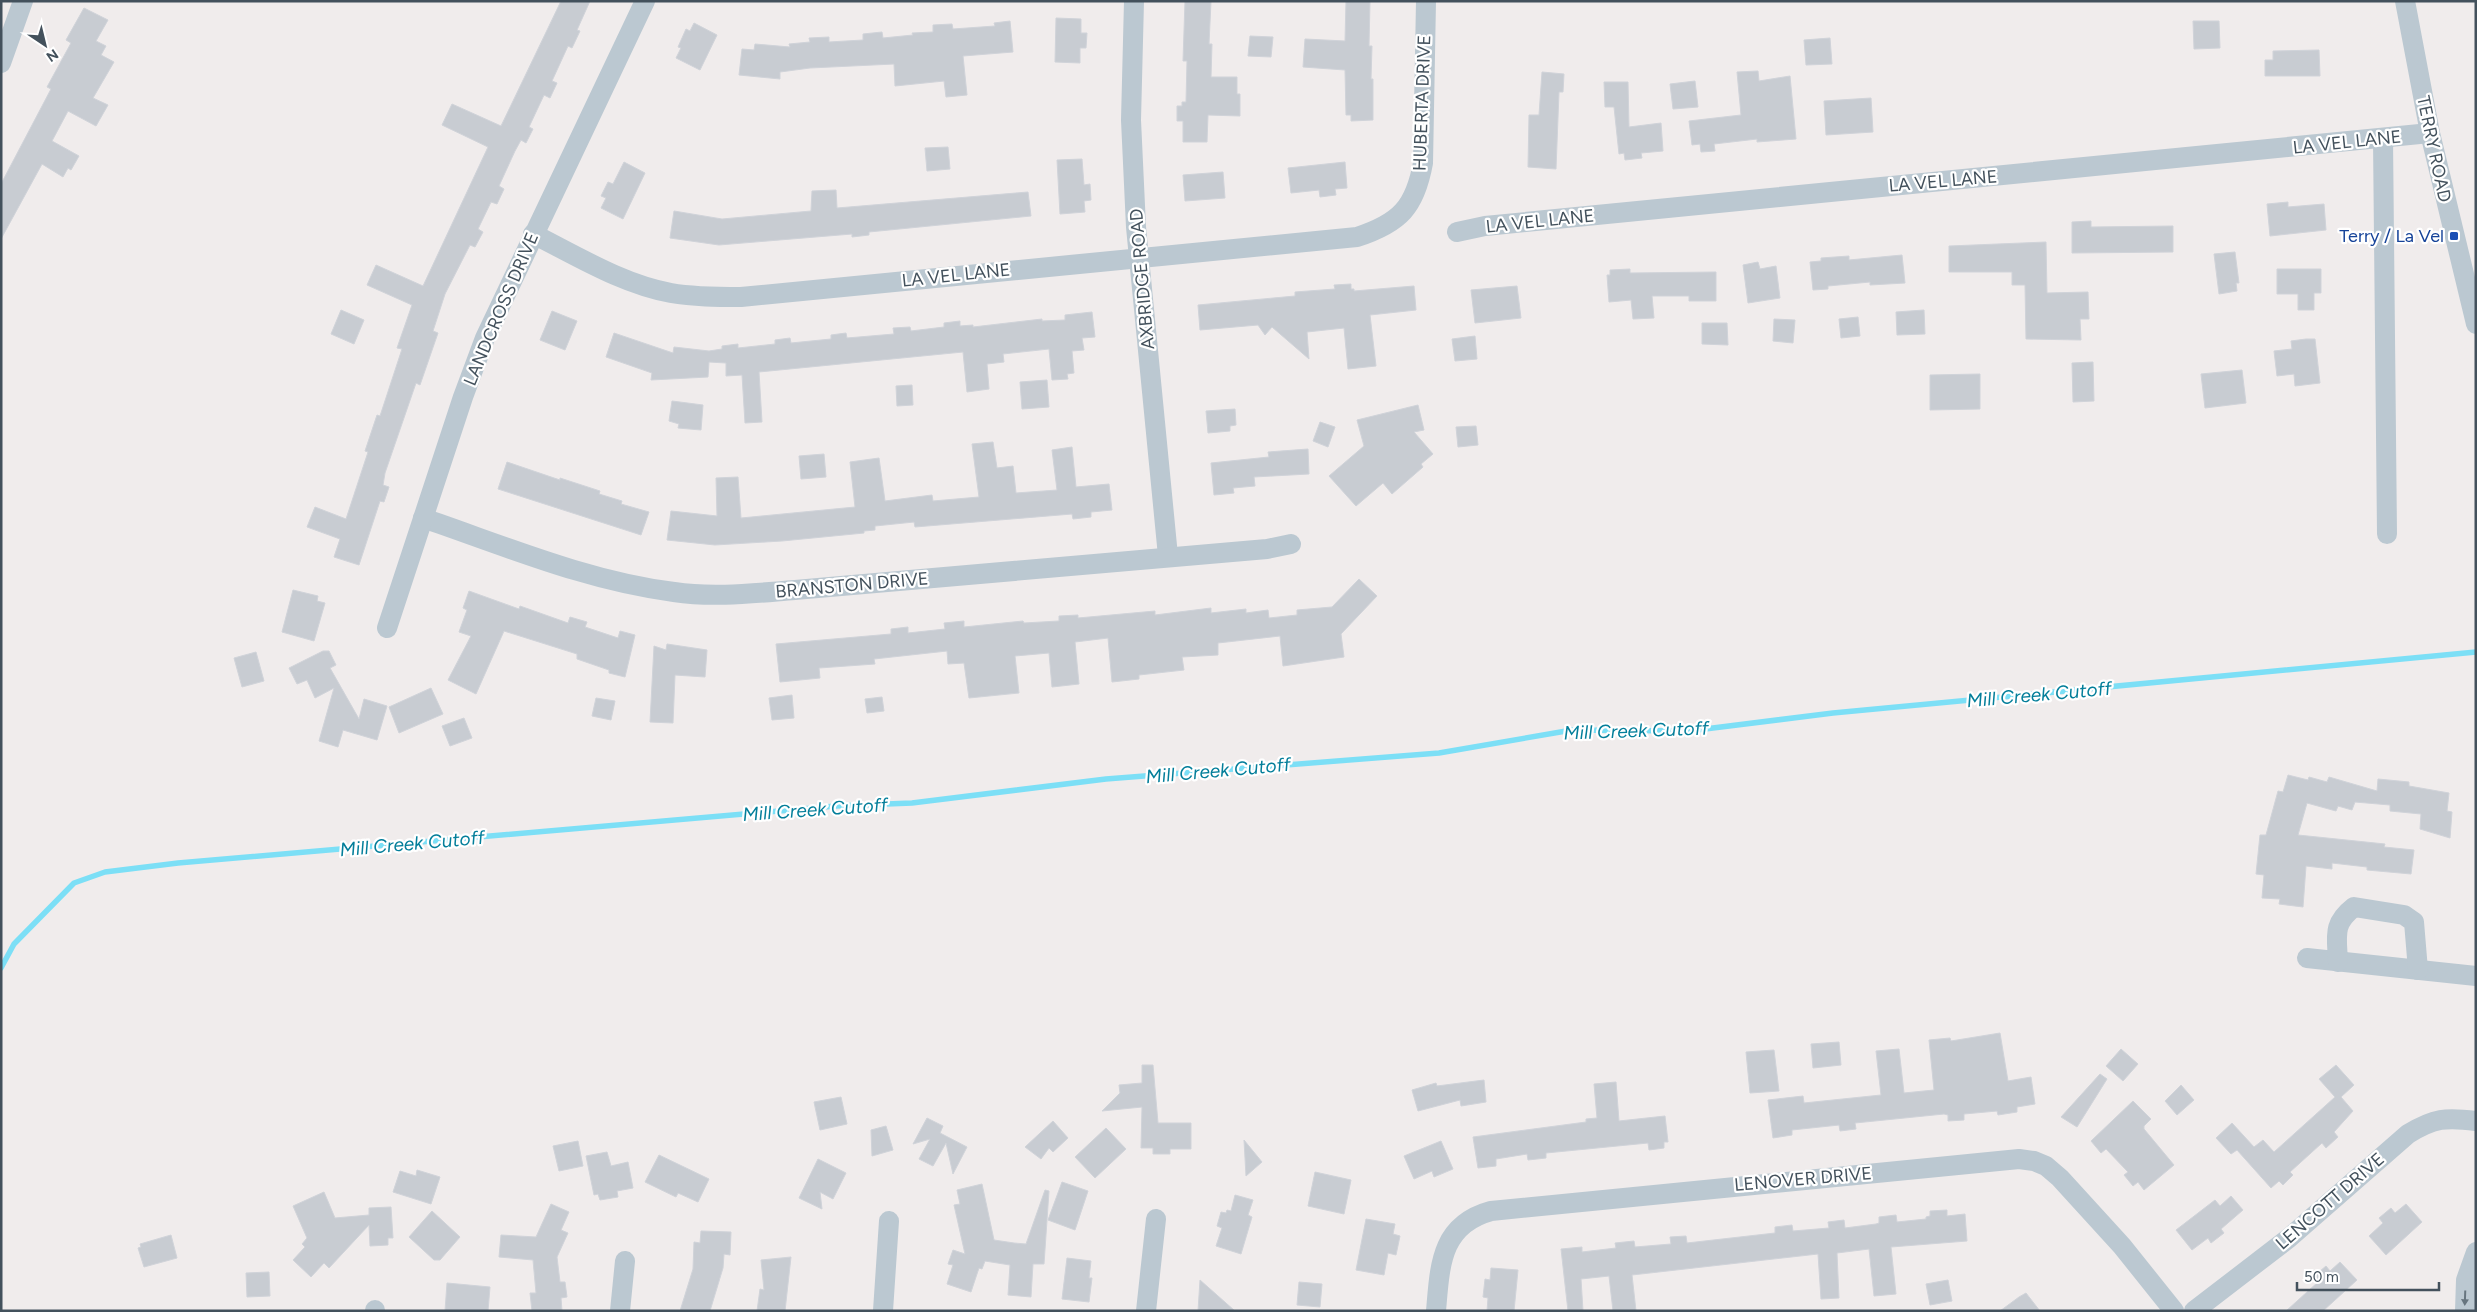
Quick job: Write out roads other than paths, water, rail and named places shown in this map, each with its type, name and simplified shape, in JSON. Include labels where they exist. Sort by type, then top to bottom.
[{"type":"street","points":[[1,63],[23,1]]},
{"type":"street","name":"LANDCROSS DRIVE","points":[[386,628],[463,397],[485,338],[532,234],[645,1]]},
{"type":"street","name":"AXBRIDGE ROAD","points":[[1134,1],[1131,120],[1136,227],[1168,556]]},
{"type":"street","name":"HUBERTA DRIVE","points":[[1389,224],[1404,213],[1410,205],[1418,186],[1423,163],[1426,1]]},
{"type":"street","name":"TERRY ROAD","points":[[2405,1],[2430,133],[2476,324]]},
{"type":"street","name":"LA VEL LANE","points":[[1457,232],[1485,226],[2430,133]]},
{"type":"street","points":[[2383,139],[2387,534]]},
{"type":"street","name":"LA VEL LANE","points":[[532,234],[616,275],[650,288],[697,296],[741,297],[1357,237],[1389,224]]},
{"type":"street","name":"BRANSTON DRIVE","points":[[423,518],[620,584],[675,593],[717,595],[795,590],[1168,556],[1267,549],[1291,544]]},
{"type":"street","points":[[2338,962],[2336,926],[2344,915],[2354,907],[2404,915],[2414,922],[2418,970]]},
{"type":"street","points":[[2307,958],[2476,976]]},
{"type":"street","name":"LENCOTT DRIVE","points":[[2194,1311],[2289,1238],[2408,1134],[2426,1123],[2444,1118],[2476,1121]]},
{"type":"street","name":"LENOVER DRIVE","points":[[1436,1311],[1440,1266],[1444,1251],[1453,1234],[1464,1222],[1477,1215],[1491,1211],[2019,1159],[2034,1161],[2046,1166],[2060,1178],[2122,1246],[2174,1311]]},
{"type":"street","points":[[1146,1311],[1156,1219]]},
{"type":"street","points":[[883,1311],[889,1221]]},
{"type":"street","points":[[2465,1311],[2466,1280],[2476,1252]]},
{"type":"street","points":[[620,1311],[626,1261]]},
{"type":"waterway","name":"Mill Creek Cutoff","points":[[1,968],[14,944],[74,883],[105,872],[178,863],[836,806],[912,803],[1106,779],[1439,753],[1572,730],[1689,731],[1833,713],[2476,652]]},
{"type":"place","name":"Terry / La Vel","points":[[2454,236]]}]
